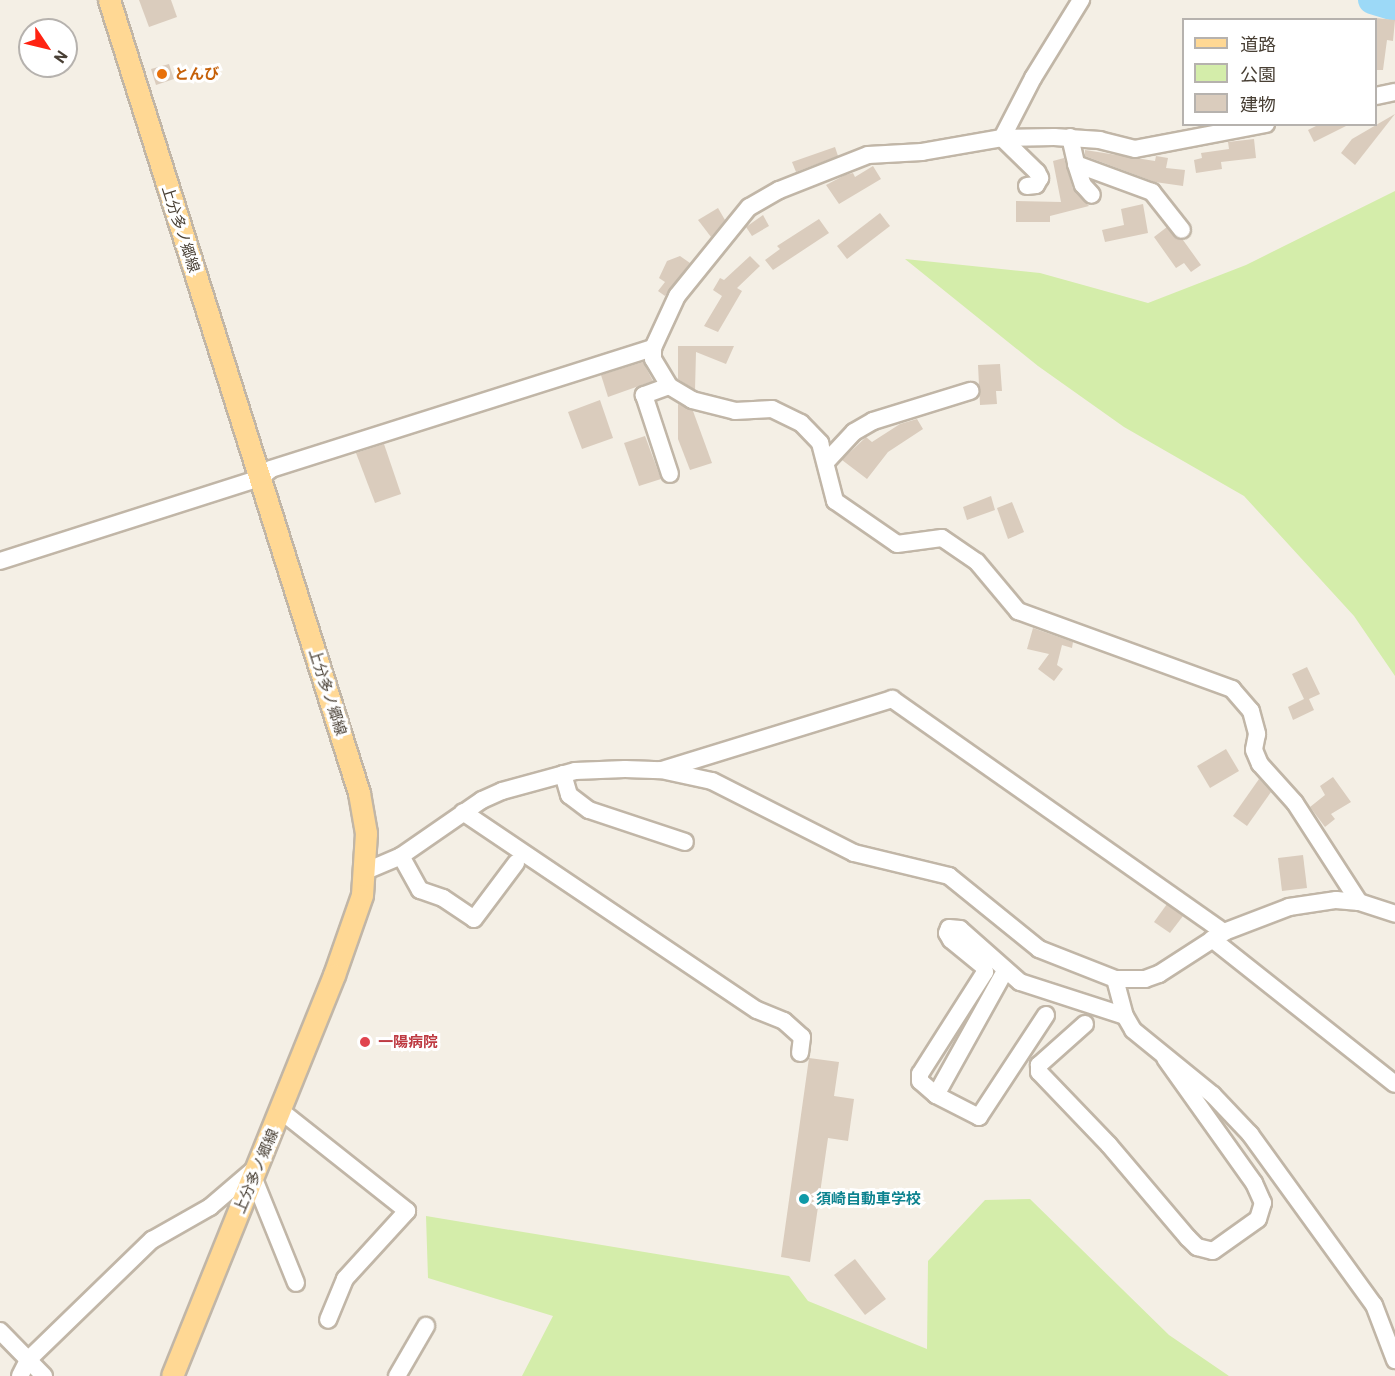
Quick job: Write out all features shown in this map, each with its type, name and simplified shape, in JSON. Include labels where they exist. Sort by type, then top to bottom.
[{"type":"main road","name":"上分多ノ郷線","points":[[110,0],[359,793],[366,833],[366,871],[362,895],[334,975],[281,1112],[251,1175],[172,1376]]},
{"type":"street","points":[[1002,138],[1033,78],[1081,0]]},
{"type":"street","points":[[1377,96],[1395,92]]},
{"type":"street","points":[[1256,126],[1135,149],[1070,137],[1002,138],[922,152],[868,155],[760,199],[701,262],[677,296],[653,348],[653,359],[669,386],[692,400],[715,407],[784,413],[811,432],[820,443],[835,501],[897,544],[942,538],[967,551],[1018,611],[1214,681],[1242,696],[1255,722],[1254,750],[1260,764],[1295,803],[1359,902]]},
{"type":"street","points":[[1070,137],[1083,185],[1092,195]]},
{"type":"street","points":[[1002,138],[1037,172],[1040,178],[1036,185],[1027,186]]},
{"type":"street","points":[[1076,164],[1152,192],[1182,230]]},
{"type":"street","points":[[0,561],[260,477],[271,469],[653,348]]},
{"type":"street","points":[[669,386],[644,396],[670,474]]},
{"type":"street","points":[[826,462],[854,432],[873,421],[970,391]]},
{"type":"street","points":[[661,771],[892,699],[1218,936],[1395,1084]]},
{"type":"street","points":[[366,871],[401,856],[463,812],[502,790],[563,774],[617,769],[661,771],[731,788],[854,853],[949,876],[1039,949],[1115,979],[1138,980],[1158,974],[1218,936],[1289,907],[1336,900],[1359,902],[1395,914]]},
{"type":"street","points":[[563,774],[570,795],[589,810],[685,842]]},
{"type":"street","points":[[463,812],[757,1010],[784,1021],[802,1036],[800,1053]]},
{"type":"street","points":[[401,856],[420,890],[443,898],[474,919],[516,863]]},
{"type":"street","points":[[1046,1015],[979,1117],[936,1095],[920,1082],[920,1074],[984,972],[983,966],[951,940],[949,927],[960,929],[1005,972],[1020,982],[1125,1016]]},
{"type":"street","points":[[936,1095],[1005,972]]},
{"type":"street","points":[[1115,979],[1125,1016],[1133,1030],[1165,1058],[1214,1095],[1250,1134],[1374,1305],[1395,1360]]},
{"type":"street","points":[[1085,1024],[1039,1065],[1039,1072],[1109,1145],[1188,1239],[1197,1247],[1213,1251],[1258,1219],[1263,1203],[1254,1183],[1165,1058]]},
{"type":"street","points":[[281,1112],[407,1211],[345,1278],[328,1320]]},
{"type":"street","points":[[20,1376],[28,1360],[152,1240],[251,1175],[296,1283]]},
{"type":"street","points":[[397,1376],[426,1326]]},
{"type":"street","points":[[0,1331],[44,1376]]},
{"type":"green space","points":[[1395,191],[1395,676],[1354,616],[1244,496],[1124,427],[1038,366],[905,259],[1040,273],[1148,303],[1246,265]]},
{"type":"green space","points":[[1030,1199],[1169,1335],[1229,1376],[522,1376],[553,1316],[428,1278],[426,1216],[789,1276],[808,1301],[927,1349],[928,1261],[985,1200]]},
{"type":"building","points":[[139,0],[171,0],[177,17],[149,27]]},
{"type":"building","points":[[1377,18],[1395,20],[1393,41],[1387,40],[1383,70],[1377,70]]},
{"type":"building","name":"とんび","points":[[169,64],[174,79],[156,85],[151,69]]},
{"type":"building","points":[[1395,114],[1355,165],[1341,153],[1352,139]]},
{"type":"building","points":[[1316,126],[1346,126],[1314,142],[1308,130]]},
{"type":"building","points":[[1254,139],[1256,158],[1221,162],[1222,169],[1196,173],[1194,160],[1202,158],[1201,153],[1229,149],[1228,142]]},
{"type":"building","points":[[835,147],[838,156],[796,172],[792,162]]},
{"type":"building","points":[[1085,150],[1155,161],[1156,156],[1168,158],[1166,168],[1185,170],[1183,186],[1155,182],[1085,156]]},
{"type":"building","points":[[1064,158],[1073,189],[1089,206],[1050,216],[1050,222],[1016,222],[1016,201],[1061,202],[1053,161]]},
{"type":"building","points":[[873,166],[881,179],[839,204],[826,185],[845,175],[853,173],[855,177]]},
{"type":"building","points":[[1143,204],[1148,233],[1105,242],[1102,230],[1124,225],[1121,209]]},
{"type":"building","points":[[718,208],[725,220],[711,237],[698,220]]},
{"type":"building","points":[[880,213],[890,226],[847,259],[837,246]]},
{"type":"building","points":[[763,215],[769,226],[752,236],[746,227]]},
{"type":"building","points":[[819,219],[829,233],[773,270],[765,260],[780,249],[777,246]]},
{"type":"building","points":[[1167,227],[1183,240],[1201,265],[1191,272],[1184,263],[1176,268],[1154,237]]},
{"type":"building","points":[[680,256],[690,263],[665,296],[658,291],[665,282],[659,278],[667,261]]},
{"type":"building","points":[[750,256],[760,266],[737,288],[742,291],[718,332],[704,326],[722,296],[713,290],[720,278],[724,280]]},
{"type":"building","points":[[678,346],[734,346],[726,364],[696,352],[695,390],[678,379]]},
{"type":"building","points":[[643,362],[653,381],[608,397],[601,375]]},
{"type":"building","points":[[1000,364],[1002,391],[996,391],[997,404],[980,405],[978,365]]},
{"type":"building","points":[[600,400],[613,438],[582,449],[568,412]]},
{"type":"building","points":[[678,404],[693,411],[712,463],[690,470],[678,439]]},
{"type":"building","points":[[917,419],[923,429],[888,452],[867,479],[842,460],[866,437],[872,442],[900,424]]},
{"type":"building","points":[[645,436],[661,479],[639,486],[624,443]]},
{"type":"building","points":[[384,444],[401,494],[375,503],[356,453]]},
{"type":"building","points":[[991,496],[995,510],[967,520],[963,507]]},
{"type":"building","points":[[1012,502],[1024,532],[1008,539],[997,508]]},
{"type":"building","points":[[1033,628],[1073,642],[1072,648],[1062,645],[1057,665],[1063,669],[1054,681],[1038,669],[1049,654],[1027,649]]},
{"type":"building","points":[[1307,667],[1320,694],[1309,699],[1314,710],[1293,720],[1288,707],[1304,699],[1292,674]]},
{"type":"building","points":[[1226,749],[1239,771],[1210,788],[1197,766]]},
{"type":"building","points":[[1333,777],[1351,802],[1331,814],[1335,819],[1325,827],[1310,807],[1325,795],[1320,786]]},
{"type":"building","points":[[1259,779],[1271,792],[1247,826],[1233,816]]},
{"type":"building","points":[[1303,855],[1307,888],[1282,891],[1278,858]]},
{"type":"building","points":[[1167,904],[1183,916],[1170,933],[1154,922]]},
{"type":"building","name":"須崎自動車学校","points":[[809,1058],[839,1062],[834,1096],[854,1099],[848,1141],[828,1138],[810,1262],[781,1257]]},
{"type":"building","points":[[855,1259],[886,1299],[865,1315],[834,1275]]},
{"type":"waterway","points":[[1372,0],[1395,7]]},
{"type":"place","name":"とんび","points":[[162,74]]},
{"type":"place","name":"一陽病院","points":[[365,1042]]},
{"type":"place","name":"須崎自動車学校","points":[[804,1199]]}]
